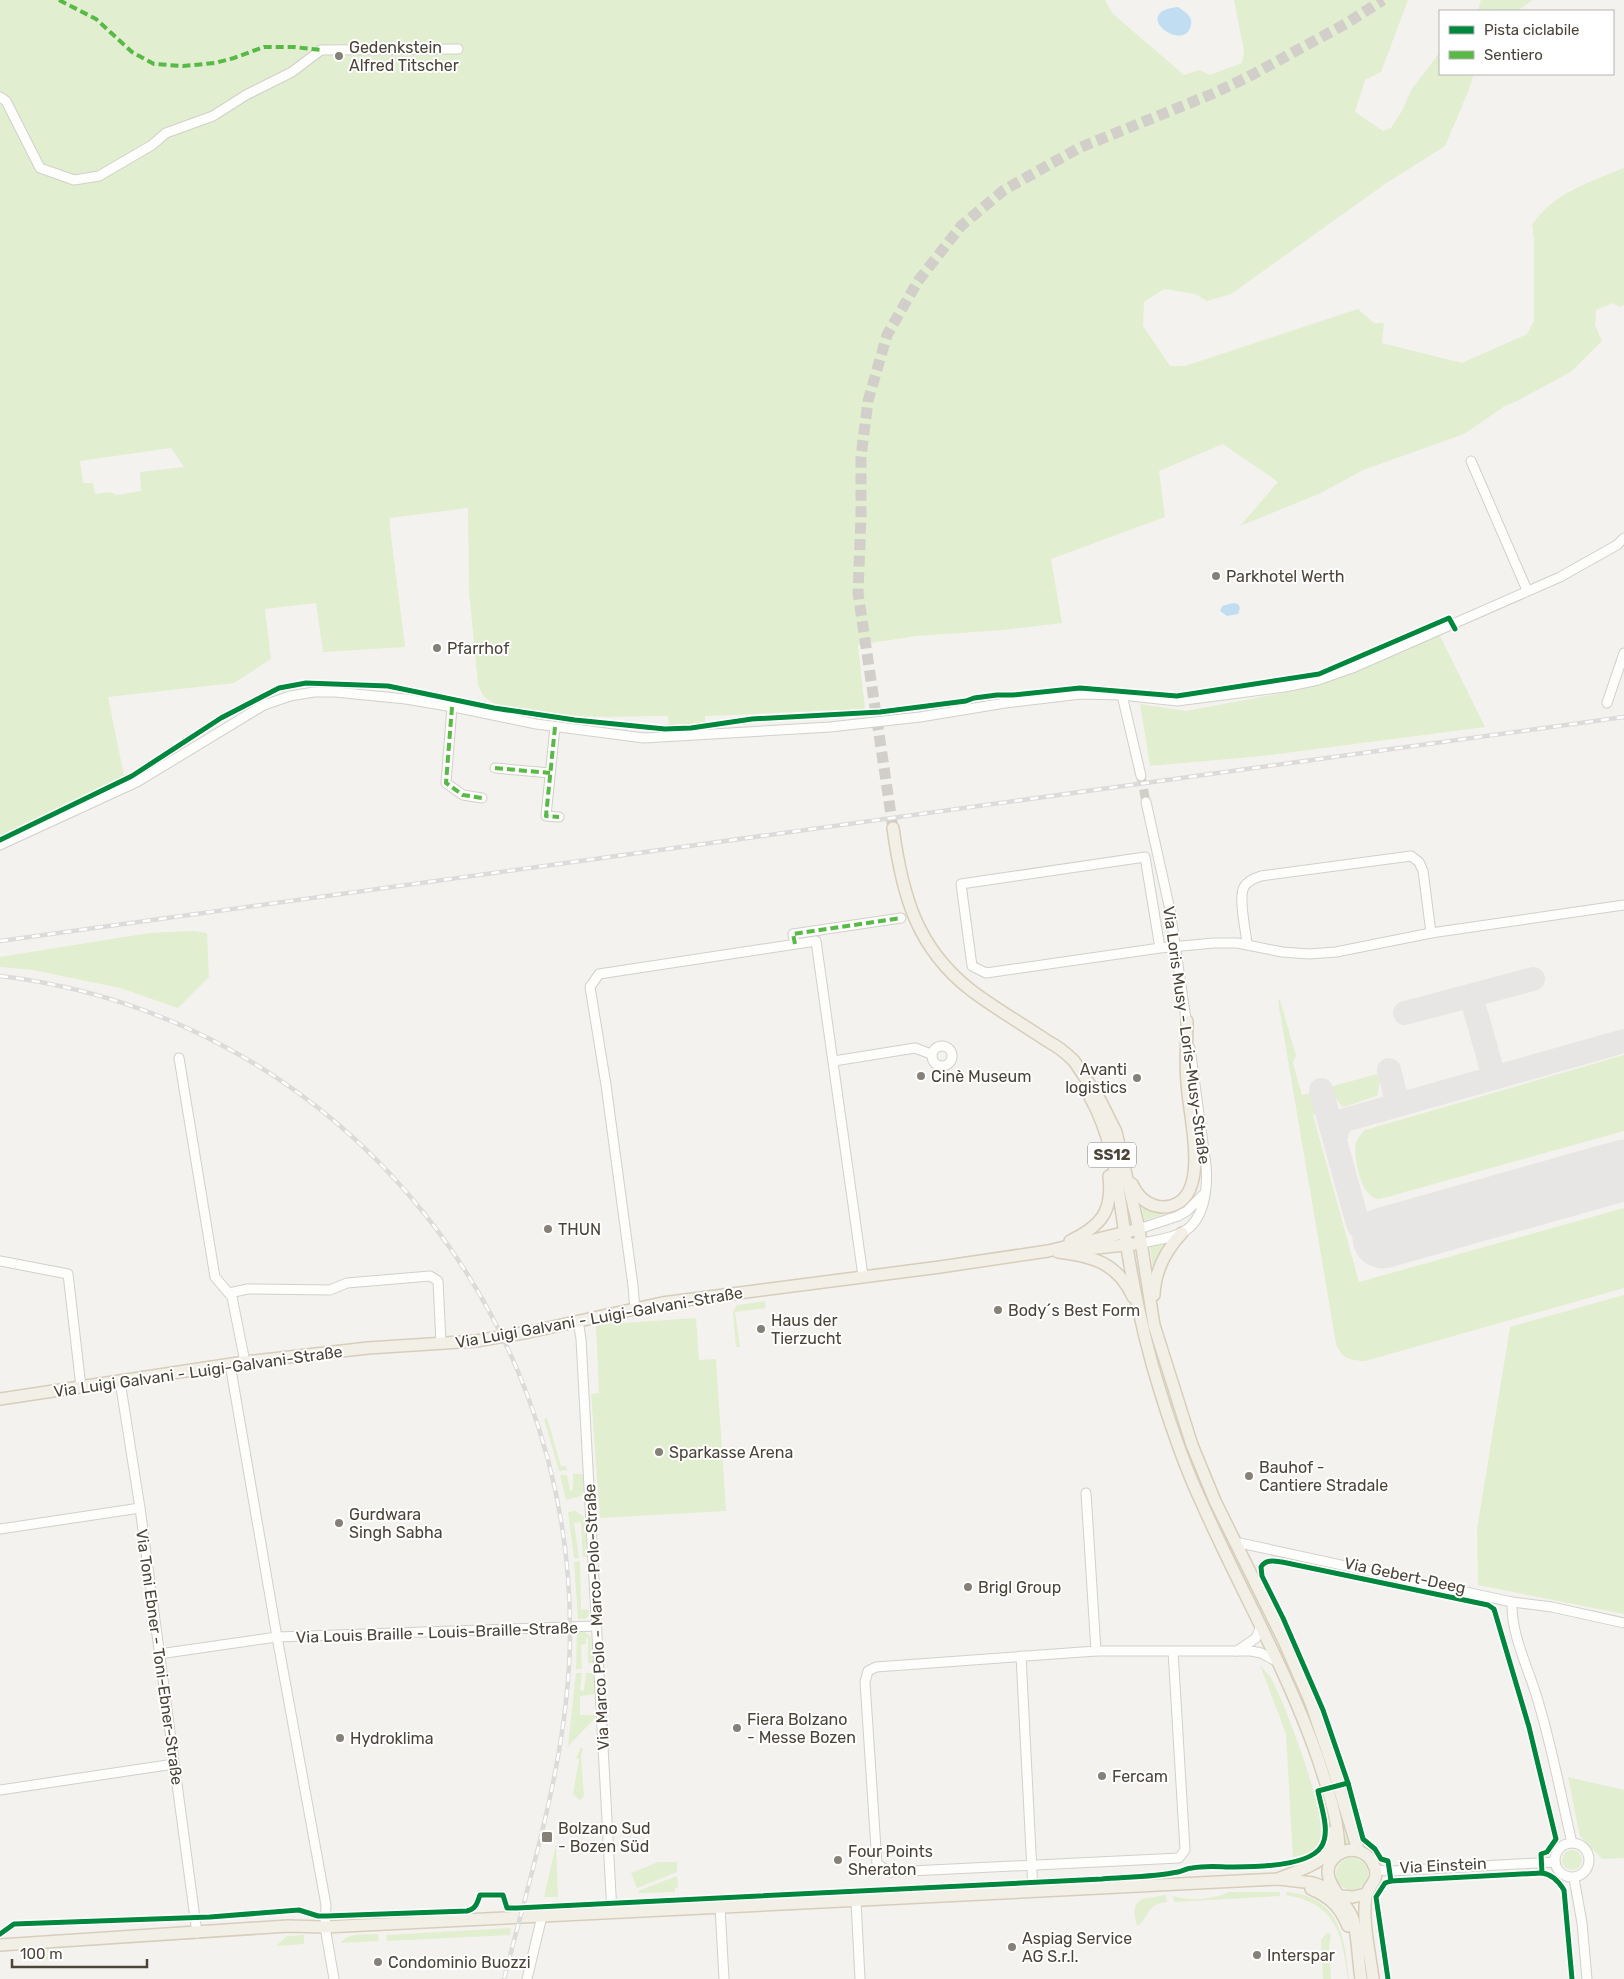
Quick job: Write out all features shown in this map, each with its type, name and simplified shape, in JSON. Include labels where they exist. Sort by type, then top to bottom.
[{"type":"main road","name":"SS12","points":[[893,828],[899,870],[907,900],[919,930],[936,956],[973,991],[1059,1047],[1074,1061],[1100,1100],[1116,1132],[1120,1146]]},
{"type":"main road","points":[[1120,1146],[1130,1180],[1135,1191],[1143,1200],[1155,1206],[1164,1207],[1174,1205],[1187,1196],[1192,1187],[1194,1168],[1186,1082],[1187,1021]]},
{"type":"main road","name":"SS12","points":[[1049,1042],[1072,1067],[1082,1083],[1095,1106],[1108,1139],[1126,1239]]},
{"type":"main road","points":[[1048,1251],[1094,1227],[1104,1214],[1110,1199],[1110,1178],[1105,1154],[1082,1083]]},
{"type":"main road","points":[[1120,1146],[1142,1243],[1153,1319],[1192,1445],[1236,1545],[1284,1641],[1311,1704],[1358,1850]]},
{"type":"main road","points":[[1126,1239],[1139,1229]]},
{"type":"main road","points":[[1153,1319],[1155,1285],[1159,1268],[1171,1246],[1182,1233]]},
{"type":"main road","points":[[1048,1251],[1126,1239],[1142,1243]]},
{"type":"main road","points":[[1126,1239],[1139,1311],[1160,1391],[1180,1449],[1199,1499],[1306,1724],[1325,1780],[1338,1830],[1335,1857],[1328,1875],[1353,1920],[1361,1979]]},
{"type":"main road","name":"Via Luigi Galvani - Luigi-Galvani-Straße","points":[[0,1398],[120,1382],[245,1362],[368,1348],[490,1338],[690,1299],[940,1267],[1048,1251]]},
{"type":"main road","points":[[1048,1251],[1094,1258],[1114,1271],[1130,1291],[1139,1311]]},
{"type":"main road","points":[[1279,1879],[1324,1858],[1330,1849],[1333,1839],[1325,1780]]},
{"type":"main road","points":[[1279,1879],[1312,1870],[1348,1850],[1358,1850],[1369,1857],[1376,1870],[1374,1882],[1366,1894],[1366,1923],[1373,1979]]},
{"type":"main road","points":[[1279,1879],[1325,1895],[1336,1904],[1344,1915],[1357,1948]]},
{"type":"main road","points":[[0,1945],[288,1926],[612,1914],[1279,1879],[1313,1883],[1337,1893],[1353,1897],[1366,1894]]},
{"type":"street","points":[[0,97],[6,101],[40,168],[74,180],[99,176],[152,145],[166,133],[214,116],[246,96],[292,72],[321,50],[458,49]]},
{"type":"street","points":[[1471,461],[1527,590]]},
{"type":"street","points":[[0,845],[137,782],[271,702],[314,692],[335,692],[406,699],[555,727],[644,738],[830,727],[920,717],[1048,697],[1081,694],[1122,695],[1177,701],[1285,687],[1318,680],[1355,667],[1560,577],[1620,548],[1624,538]]},
{"type":"street","points":[[1607,703],[1624,653]]},
{"type":"street","points":[[1122,695],[1141,776]]},
{"type":"street","points":[[452,707],[446,783],[463,795],[482,798]]},
{"type":"street","points":[[555,727],[546,816],[559,817]]},
{"type":"street","points":[[495,768],[550,773]]},
{"type":"street","name":"Via Loris Musy - Loris-Musy-Straße","points":[[1146,802],[1176,946],[1206,1165],[1206,1192]]},
{"type":"street","points":[[1160,948],[1145,856],[961,884],[972,966],[986,973],[1160,948],[1214,943],[1247,944],[1282,952],[1309,954],[1336,952],[1431,934],[1624,905]]},
{"type":"street","points":[[1247,944],[1242,898],[1244,887],[1251,880],[1261,876],[1411,856],[1419,862],[1423,871],[1431,934]]},
{"type":"street","points":[[794,944],[793,934],[901,918]]},
{"type":"street","points":[[635,1310],[607,1095],[590,987],[599,974],[794,944],[816,941],[863,1276]]},
{"type":"street","points":[[834,1062],[916,1048],[931,1054]]},
{"type":"street","points":[[179,1058],[215,1277],[232,1297],[245,1362]]},
{"type":"street","points":[[1139,1229],[1178,1216],[1187,1211],[1206,1192]]},
{"type":"street","points":[[1142,1243],[1182,1233],[1194,1223],[1206,1192]]},
{"type":"street","points":[[0,1261],[68,1274],[81,1387]]},
{"type":"street","points":[[229,1293],[248,1289],[330,1290],[347,1283],[430,1276],[438,1281],[441,1343]]},
{"type":"street","name":"Via Marco Polo - Marco-Polo-Straße","points":[[578,1321],[581,1339],[612,1914]]},
{"type":"street","points":[[230,1364],[326,1905],[325,1926],[334,1979]]},
{"type":"street","name":"Via Toni Ebner - Toni-Ebner-Straße","points":[[120,1382],[140,1508],[197,1933]]},
{"type":"street","points":[[1086,1493],[1096,1651]]},
{"type":"street","points":[[0,1529],[140,1508]]},
{"type":"street","points":[[1236,1545],[1240,1543],[1512,1602],[1552,1607],[1624,1623]]},
{"type":"street","points":[[1512,1602],[1515,1630],[1538,1702],[1572,1843]]},
{"type":"street","name":"Via Louis Braille - Louis-Braille-Straße","points":[[159,1654],[277,1637],[596,1626]]},
{"type":"street","points":[[1236,1651],[1256,1638],[1260,1626]]},
{"type":"street","points":[[1174,1651],[1185,1850],[1178,1858],[890,1872],[878,1864],[865,1682],[868,1671],[876,1667],[1096,1651],[1174,1651],[1236,1651],[1261,1653],[1278,1662]]},
{"type":"street","points":[[1021,1656],[1033,1891]]},
{"type":"street","points":[[0,1790],[174,1764]]},
{"type":"street","points":[[1572,1843],[1580,1845],[1586,1850],[1590,1858],[1589,1867],[1583,1874],[1574,1878],[1566,1877],[1558,1871],[1555,1862],[1556,1853],[1562,1846],[1572,1843]]},
{"type":"street","points":[[1376,1870],[1390,1872],[1555,1862]]},
{"type":"street","points":[[1574,1878],[1582,1923],[1587,1979]]},
{"type":"street","points":[[856,1901],[860,1979]]},
{"type":"street","points":[[720,1907],[724,1979]]},
{"type":"street","points":[[527,1979],[542,1916]]},
{"type":"green space","points":[[0,0],[1105,0],[1112,13],[1184,75],[1199,70],[1210,75],[1242,63],[1244,51],[1234,0],[1408,0],[1381,72],[1365,80],[1355,112],[1383,131],[1391,128],[1403,109],[1411,90],[1439,53],[1439,75],[1474,75],[1445,146],[1385,184],[1231,294],[1207,301],[1195,294],[1164,289],[1144,302],[1143,326],[1170,366],[1185,366],[1358,309],[1374,323],[1384,323],[1382,343],[1462,363],[1527,334],[1534,321],[1534,239],[1532,225],[1541,214],[1550,205],[1573,190],[1624,168],[1624,305],[1620,307],[1613,303],[1596,310],[1595,325],[1602,341],[1572,371],[1505,406],[1464,434],[1363,470],[1321,493],[1240,526],[1278,482],[1223,444],[1159,471],[1165,517],[1051,559],[1062,623],[1003,630],[916,636],[858,645],[865,709],[705,716],[705,725],[669,725],[668,716],[573,716],[521,711],[501,706],[486,698],[478,685],[469,591],[468,508],[390,518],[405,647],[323,652],[316,603],[265,609],[271,659],[234,683],[108,697],[124,776],[0,840]],"holes":[[[171,448],[184,467],[140,472],[141,491],[117,495],[110,492],[95,494],[93,483],[83,483],[80,461]]]},
{"type":"green space","points":[[1481,0],[1533,0],[1518,10],[1478,10]]},
{"type":"green space","points":[[1438,632],[1485,727],[1262,756],[1150,766],[1140,704],[1186,711],[1299,690],[1357,671]]},
{"type":"green space","points":[[194,931],[207,933],[209,977],[178,1008],[120,988],[33,970],[0,967],[0,957],[149,933]]},
{"type":"green space","points":[[1280,1000],[1296,1056],[1293,1063],[1302,1095],[1310,1093],[1316,1114],[1313,1115],[1359,1282],[1624,1208],[1624,1288],[1365,1361],[1343,1356],[1336,1344],[1278,1001]]},
{"type":"green space","points":[[1624,1055],[1624,1131],[1380,1199],[1373,1197],[1363,1186],[1357,1168],[1355,1150],[1357,1141],[1365,1130]]},
{"type":"green space","points":[[1377,1074],[1380,1081],[1377,1096],[1343,1107],[1332,1094],[1330,1087]]},
{"type":"green space","points":[[1188,1201],[1177,1210],[1144,1221],[1142,1206]]},
{"type":"green space","points":[[1166,1243],[1153,1269],[1150,1247]]},
{"type":"green space","points":[[1624,1295],[1624,1614],[1478,1585],[1477,1529],[1510,1327]]},
{"type":"green space","points":[[765,1301],[766,1308],[735,1312],[740,1347],[736,1347],[733,1312],[737,1305]]},
{"type":"green space","name":"Sparkasse Arena","points":[[696,1318],[699,1360],[716,1359],[726,1511],[600,1518],[591,1394],[599,1393],[596,1325]]},
{"type":"green space","points":[[547,1418],[561,1466],[566,1466],[567,1470],[559,1471],[544,1419]]},
{"type":"green space","points":[[1188,1449],[1214,1512],[1300,1691],[1331,1778],[1344,1832],[1351,1846],[1343,1847],[1299,1696],[1212,1514],[1186,1450]]},
{"type":"green space","points":[[573,1474],[583,1474],[584,1491],[581,1496],[566,1500],[560,1475],[567,1475],[570,1491],[573,1490]]},
{"type":"green space","points":[[575,1511],[584,1517],[585,1520],[587,1557],[583,1557],[581,1522],[574,1523],[579,1558],[574,1558],[568,1512]]},
{"type":"green space","points":[[580,1561],[581,1609],[589,1610],[589,1616],[585,1619],[578,1619],[574,1562]]},
{"type":"green space","points":[[577,1632],[585,1632],[591,1637],[593,1663],[588,1663],[588,1638],[586,1638],[586,1644],[581,1645],[582,1669],[576,1669]]},
{"type":"green space","points":[[1260,1665],[1272,1680],[1286,1712],[1304,1760],[1318,1808],[1321,1827],[1320,1839],[1316,1847],[1301,1856],[1293,1858],[1286,1734]]},
{"type":"green space","points":[[576,1673],[582,1673],[580,1690],[584,1691],[586,1673],[594,1673],[595,1694],[580,1696],[580,1715],[596,1715],[596,1717],[568,1746]]},
{"type":"green space","points":[[581,1747],[583,1749],[581,1756],[584,1795],[579,1800],[573,1794],[579,1759],[576,1758]]},
{"type":"green space","points":[[1568,1777],[1624,1790],[1624,1858],[1602,1859],[1580,1836]]},
{"type":"green space","points":[[556,1844],[558,1897],[544,1897]]},
{"type":"green space","points":[[1568,1850],[1576,1850],[1582,1856],[1582,1864],[1576,1870],[1568,1870],[1562,1864],[1562,1856]]},
{"type":"green space","points":[[1352,1858],[1358,1859],[1363,1863],[1367,1868],[1367,1880],[1363,1885],[1358,1889],[1352,1890],[1346,1889],[1341,1885],[1337,1880],[1336,1874],[1337,1868],[1341,1863],[1346,1859]]},
{"type":"green space","points":[[658,1862],[677,1862],[677,1872],[637,1888],[631,1873]]},
{"type":"green space","points":[[677,1876],[678,1887],[675,1888],[675,1892],[639,1893],[638,1891]]},
{"type":"green space","points":[[1229,1892],[1280,1892],[1280,1896],[1174,1902],[1173,1896],[1187,1899],[1202,1899]]},
{"type":"green space","points":[[1286,1892],[1303,1895],[1317,1901],[1336,1920],[1345,1947],[1349,1979],[1343,1948],[1334,1924],[1316,1906],[1303,1899],[1286,1895]]},
{"type":"green space","points":[[1166,1895],[1167,1902],[1155,1905],[1137,1926],[1134,1912],[1136,1904],[1142,1899]]},
{"type":"green space","points":[[511,1928],[510,1935],[387,1941],[386,1935]]},
{"type":"green space","points":[[1327,1933],[1331,1934],[1329,1946],[1331,1979],[1323,1979],[1321,1940]]},
{"type":"green space","points":[[378,1934],[379,1941],[341,1943],[344,1939],[352,1936]]},
{"type":"green space","points":[[304,1935],[304,1944],[276,1946],[287,1936]]},
{"type":"green space","points":[[44,1949],[56,1949],[57,1956],[62,1958],[39,1961],[38,1952]]},
{"type":"water","points":[[1178,7],[1191,19],[1191,25],[1187,33],[1179,36],[1171,34],[1164,29],[1159,23],[1158,16],[1164,10]]},
{"type":"water","points":[[1233,603],[1238,604],[1240,608],[1238,614],[1227,616],[1220,611],[1222,606]]},
{"type":"taxiway","points":[[1405,1013],[1533,979]]},
{"type":"taxiway","points":[[1471,996],[1494,1077]]},
{"type":"taxiway","points":[[1335,1140],[1338,1127],[1345,1120],[1624,1041]]},
{"type":"taxiway","points":[[1389,1070],[1398,1105]]},
{"type":"taxiway","points":[[1321,1090],[1358,1224],[1368,1236],[1383,1238]]},
{"type":"runway","points":[[1383,1238],[1624,1170]]},
{"type":"tunnel","points":[[893,828],[858,593],[861,457],[868,401],[887,335],[918,281],[961,226],[1004,190],[1079,148],[1212,94],[1248,77],[1347,23],[1383,0]]},
{"type":"tunnel","points":[[1141,776],[1146,802]]},
{"type":"railway","points":[[0,941],[1624,717]]},
{"type":"railway","points":[[0,976],[119,1002],[228,1049],[326,1114],[409,1195],[477,1290],[528,1396],[559,1511],[570,1632],[564,1720],[557,1764],[538,1850],[504,1979]]},
{"type":"marked path","points":[[59,0],[96,19],[132,52],[154,64],[183,66],[215,63],[264,47],[294,47],[321,50]]},
{"type":"marked path","points":[[452,707],[446,783],[463,795],[482,798]]},
{"type":"marked path","points":[[555,727],[546,816],[559,817]]},
{"type":"marked path","points":[[495,768],[550,773]]},
{"type":"marked path","points":[[795,944],[793,934],[901,918]]},
{"type":"cycle path","points":[[0,840],[132,776],[221,718],[279,688],[306,683],[388,686],[494,708],[575,720],[665,729],[691,728],[752,719],[880,712],[997,695],[1080,688],[1177,696],[1319,674],[1449,618],[1455,629]]},
{"type":"cycle path","name":"Via Gebert-Deeg","points":[[1391,1881],[1388,1861],[1381,1859],[1375,1849],[1363,1839],[1348,1783],[1323,1710],[1283,1618],[1262,1576],[1261,1567],[1268,1562],[1282,1562],[1488,1605],[1494,1609],[1529,1727],[1556,1839],[1547,1852],[1541,1854],[1542,1873],[1555,1879],[1564,1890],[1572,1979]]},
{"type":"cycle path","points":[[0,1934],[14,1924],[210,1917],[299,1910],[318,1916],[467,1911],[474,1907],[480,1895],[503,1895],[507,1908],[517,1908],[1102,1879],[1159,1875],[1190,1868],[1268,1866],[1294,1862],[1315,1853],[1321,1847],[1324,1841],[1325,1827],[1318,1791],[1348,1783]]},
{"type":"cycle path","name":"Via Einstein","points":[[1388,1979],[1376,1897],[1385,1883],[1391,1881],[1542,1873]]},
{"type":"place","name":"Gedenkstein Alfred Titscher","points":[[339,56]]},
{"type":"place","name":"Parkhotel Werth","points":[[1216,576]]},
{"type":"place","name":"Pfarrhof","points":[[437,648]]},
{"type":"place","name":"Cinè Museum","points":[[921,1076]]},
{"type":"place","name":"Avanti logistics","points":[[1137,1078]]},
{"type":"place","name":"THUN","points":[[548,1229]]},
{"type":"place","name":"Body´s Best Form","points":[[998,1310]]},
{"type":"place","name":"Haus der Tierzucht","points":[[761,1329]]},
{"type":"place","name":"Sparkasse Arena","points":[[659,1452]]},
{"type":"place","name":"Bauhof - Cantiere Stradale","points":[[1249,1476]]},
{"type":"place","name":"Gurdwara Singh Sabha","points":[[339,1523]]},
{"type":"place","name":"Brigl Group","points":[[968,1587]]},
{"type":"place","name":"Fiera Bolzano - Messe Bozen","points":[[737,1728]]},
{"type":"place","name":"Hydroklima","points":[[340,1738]]},
{"type":"place","name":"Fercam","points":[[1102,1776]]},
{"type":"place","name":"Bolzano Sud - Bozen Süd","points":[[547,1837]]},
{"type":"place","name":"Four Points Sheraton","points":[[838,1860]]},
{"type":"place","name":"Aspiag Service AG S.r.l.","points":[[1012,1947]]},
{"type":"place","name":"Interspar","points":[[1257,1955]]},
{"type":"place","name":"Condominio Buozzi","points":[[378,1962]]}]
